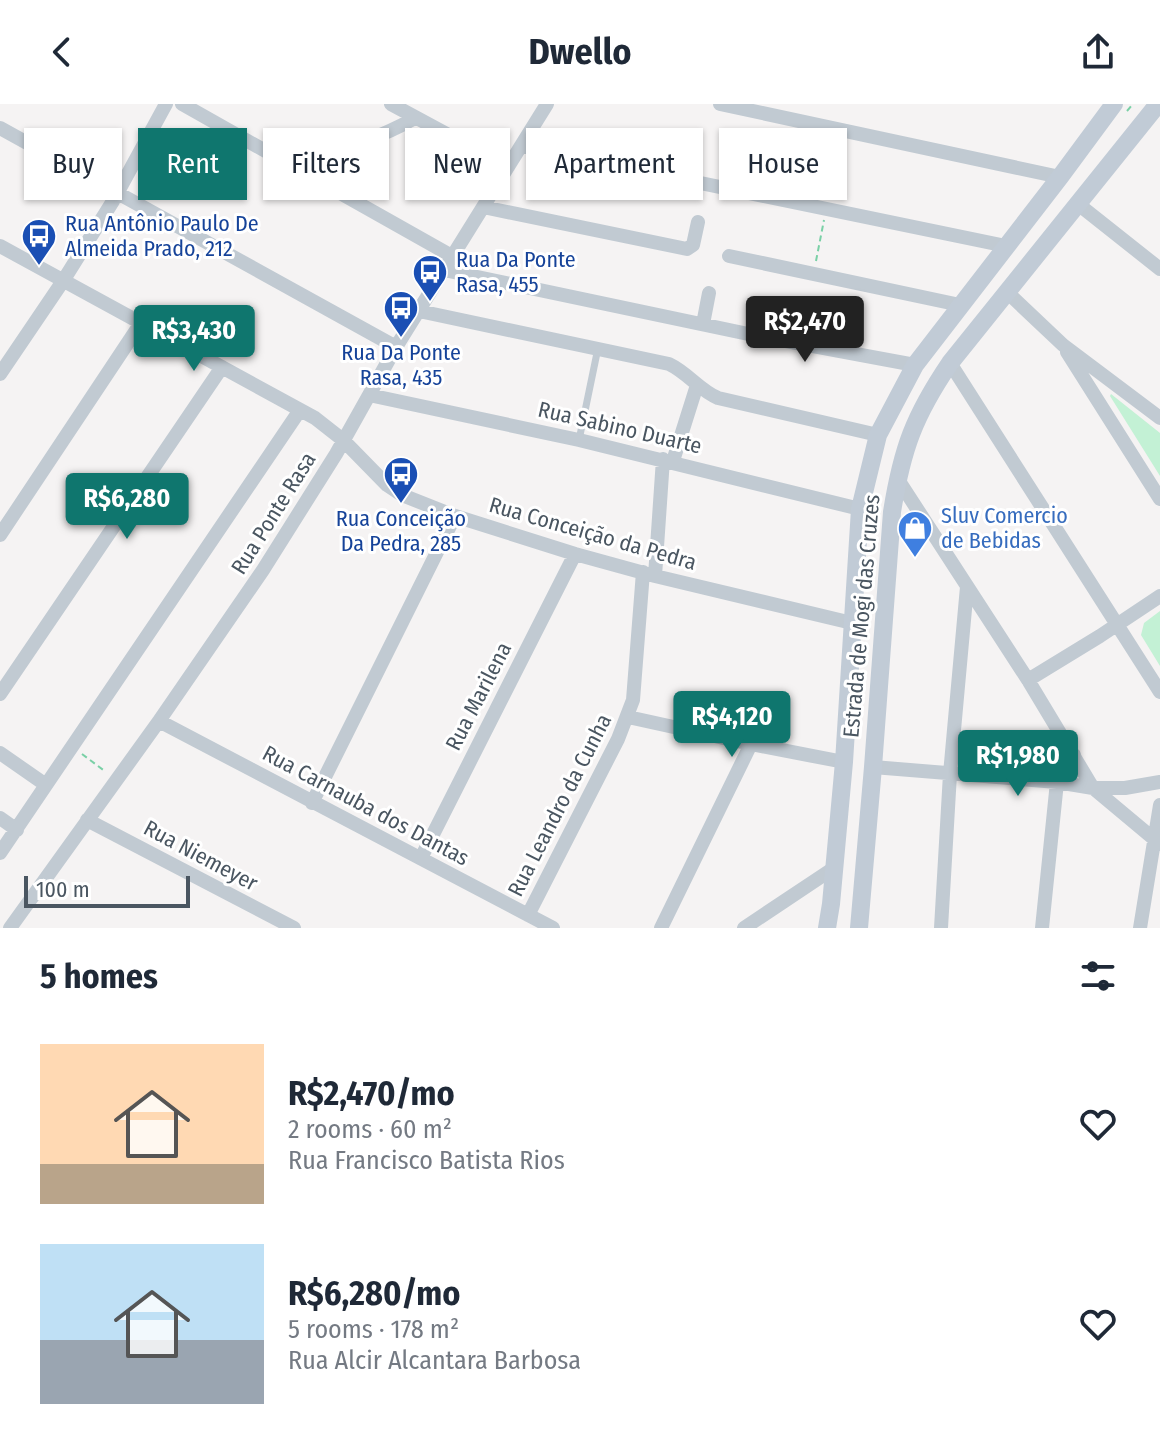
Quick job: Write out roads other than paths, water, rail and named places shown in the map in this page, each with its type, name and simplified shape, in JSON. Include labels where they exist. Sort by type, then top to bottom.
[{"type":"main road","name":"Estrada de Mogi das Cruzes","points":[[859,928],[892,512],[905,448],[931,391],[950,363],[1154,109]]},
{"type":"main road","name":"Estrada de Mogi das Cruzes","points":[[827,928],[844,762],[860,509],[878,435],[915,365],[1060,177],[1117,112]]},
{"type":"street","points":[[122,184],[166,104]]},
{"type":"street","points":[[182,104],[263,150]]},
{"type":"street","points":[[391,104],[434,128]]},
{"type":"street","name":"Rua Ponte Rasa","points":[[510,164],[547,104]]},
{"type":"street","points":[[720,104],[1060,177]]},
{"type":"street","points":[[389,132],[415,118]]},
{"type":"street","points":[[0,128],[24,141]]},
{"type":"street","points":[[521,146],[1006,246]]},
{"type":"street","points":[[122,196],[396,347]]},
{"type":"street","points":[[0,374],[113,200]]},
{"type":"street","points":[[352,200],[452,256]]},
{"type":"street","name":"Rua Ponte Rasa","points":[[10,928],[117,781],[263,570],[487,200]]},
{"type":"street","points":[[1078,204],[1160,269]]},
{"type":"street","points":[[483,207],[687,249],[693,245],[698,222]]},
{"type":"street","name":"Rua Conceição da Pedra","points":[[0,246],[315,418],[343,440],[387,485],[402,495],[455,516],[575,554],[852,623]]},
{"type":"street","points":[[733,252],[813,274],[960,305]]},
{"type":"street","points":[[444,270],[915,365]]},
{"type":"street","points":[[1007,292],[1063,345],[1160,418]]},
{"type":"street","points":[[703,324],[709,293]]},
{"type":"street","points":[[770,338],[777,305]]},
{"type":"street","points":[[419,311],[669,364],[681,369],[707,393],[718,398],[878,435]]},
{"type":"street","points":[[0,535],[141,323]]},
{"type":"street","points":[[1063,345],[1160,499]]},
{"type":"street","points":[[950,363],[1160,692]]},
{"type":"street","points":[[0,694],[222,367]]},
{"type":"street","points":[[1090,389],[1106,377]]},
{"type":"street","name":"Rua Leandro da Cunha","points":[[528,915],[628,717],[668,460],[697,385]]},
{"type":"street","name":"Rua Sabino Duarte","points":[[369,395],[668,460],[860,509]]},
{"type":"street","points":[[0,853],[300,410]]},
{"type":"street","points":[[897,478],[1028,680],[1093,788],[1158,842]]},
{"type":"street","points":[[312,803],[455,516]]},
{"type":"street","name":"Rua Marilena","points":[[421,858],[575,554]]},
{"type":"street","points":[[941,928],[950,774],[967,587]]},
{"type":"street","points":[[1028,680],[1160,596]]},
{"type":"street","points":[[628,717],[844,762]]},
{"type":"street","name":"Rua Carnauba dos Dantas","points":[[159,721],[553,928]]},
{"type":"street","points":[[661,928],[751,744]]},
{"type":"street","points":[[0,753],[46,785]]},
{"type":"street","points":[[1042,928],[1057,782],[1074,755]]},
{"type":"street","points":[[873,767],[1057,782],[1093,788],[1125,788],[1160,782]]},
{"type":"street","points":[[1140,928],[1158,842],[1160,805]]},
{"type":"street","points":[[0,818],[17,830]]},
{"type":"street","name":"Rua Niemeyer","points":[[87,820],[294,928]]},
{"type":"street","points":[[744,928],[834,868]]},
{"type":"lane","points":[[579,440],[598,348]]},
{"type":"place","name":"Rua Antônio Paulo De Almeida Prado, 212","points":[[39,267]]},
{"type":"place","name":"Rua Da Ponte Rasa, 455","points":[[430,303]]},
{"type":"place","name":"Rua Da Ponte Rasa, 435","points":[[401,339]]},
{"type":"place","name":"Rua Conceição Da Pedra, 285","points":[[401,505]]},
{"type":"place","name":"Sluv Comercio de Bebidas","points":[[915,559]]}]
